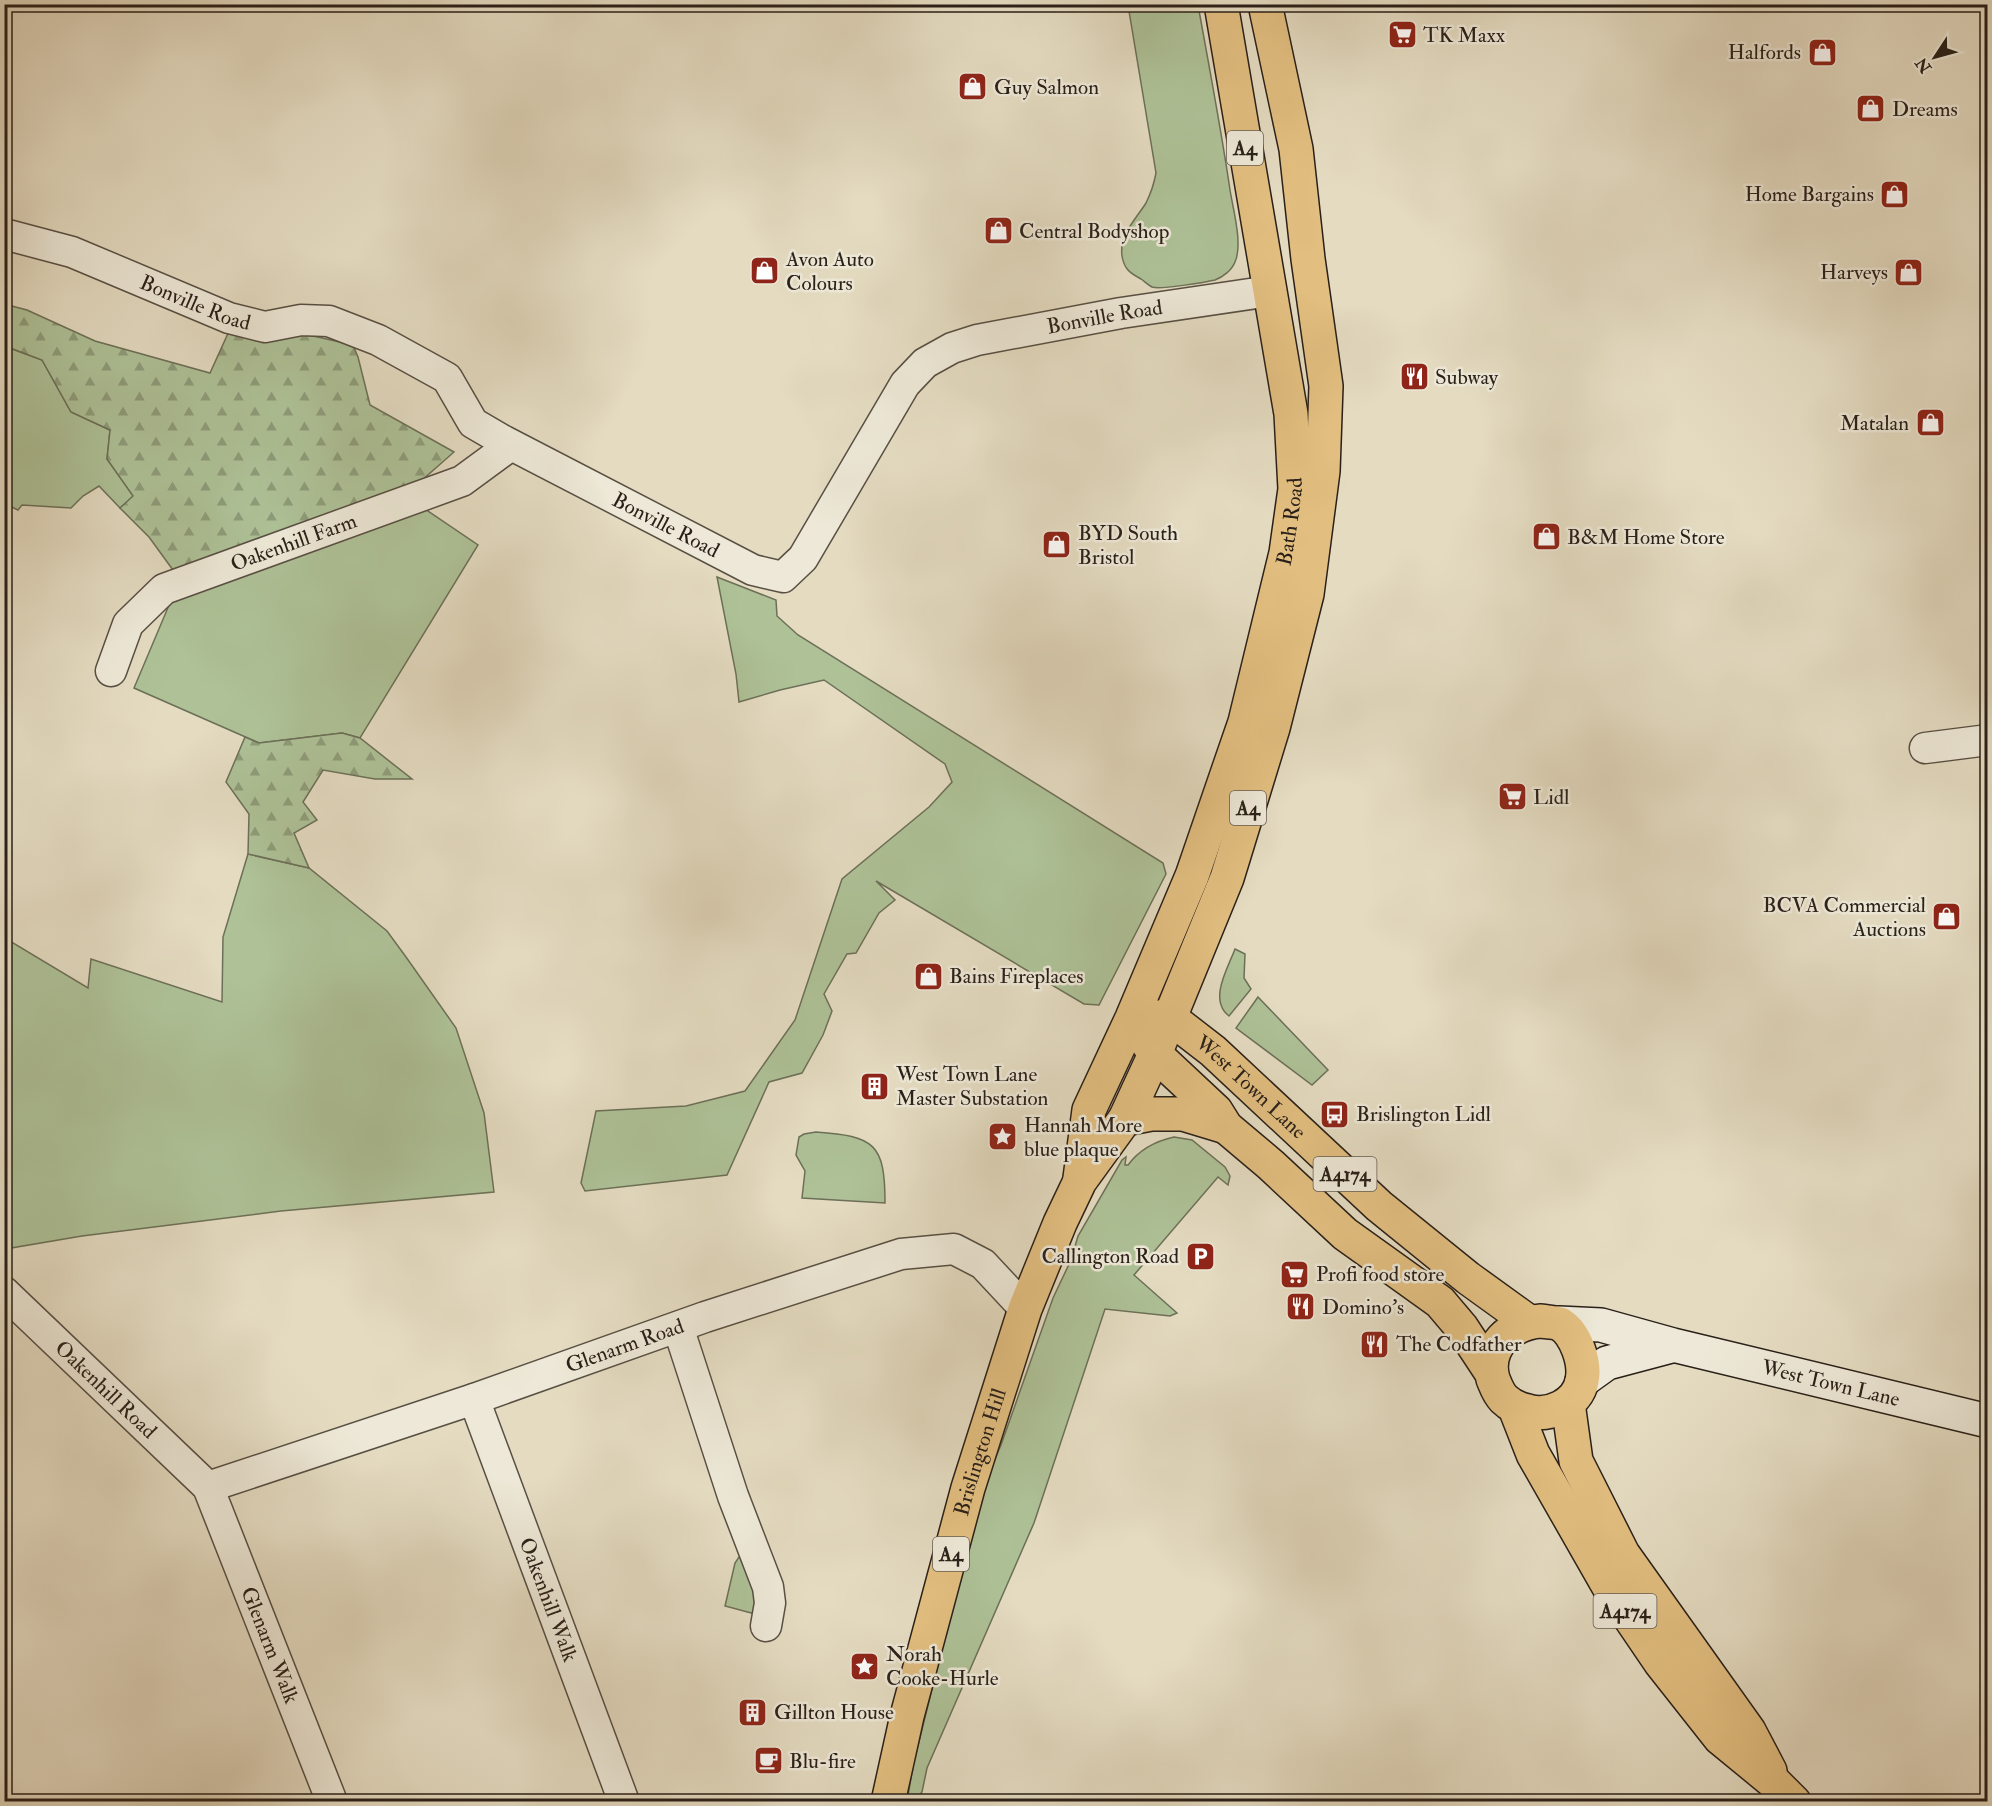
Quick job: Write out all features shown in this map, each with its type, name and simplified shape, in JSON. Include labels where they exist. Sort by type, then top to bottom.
[{"type":"main road","name":"Bath Road","points":[[1131,1018],[1192,876],[1245,722],[1286,553],[1295,489],[1291,414],[1221,4]]},
{"type":"main road","name":"Bath Road","points":[[1169,1017],[1227,878],[1273,728],[1307,594],[1323,471],[1326,386],[1321,340],[1308,260],[1296,149],[1265,4]]},
{"type":"main road","points":[[1131,1018],[1169,1017]]},
{"type":"main road","name":"A4","points":[[1155,1054],[1169,1017]]},
{"type":"main road","name":"West Town Lane","points":[[1169,1017],[1213,1051],[1379,1206],[1468,1278],[1544,1323],[1601,1325],[1673,1346],[1988,1421]]},
{"type":"main road","name":"West Town Lane","points":[[1131,1018],[1155,1054],[1216,1111],[1226,1127],[1345,1234],[1440,1302],[1462,1328],[1491,1372]]},
{"type":"main road","name":"Brislington Hill","points":[[1080,1181],[1089,1110],[1131,1018]]},
{"type":"main road","name":"Brislington Hill","points":[[888,1802],[908,1716],[968,1488],[1025,1309],[1080,1181],[1125,1119],[1155,1054]]},
{"type":"main road","name":"West Town Lane","points":[[1125,1119],[1151,1114],[1183,1114],[1226,1127]]},
{"type":"main road","points":[[1491,1372],[1494,1349],[1507,1333],[1544,1323]]},
{"type":"main road","name":"A4174","points":[[1544,1323],[1575,1339],[1580,1349],[1575,1392],[1576,1461],[1623,1554],[1749,1731],[1785,1793]]},
{"type":"main road","name":"West Town Lane","points":[[1575,1392],[1607,1363],[1673,1346]]},
{"type":"main road","name":"A4174","points":[[1491,1372],[1502,1398],[1515,1408],[1533,1454],[1603,1577],[1660,1662],[1720,1738],[1785,1793]]},
{"type":"main road","points":[[1515,1408],[1539,1414],[1551,1412],[1575,1392]]},
{"type":"street","name":"Bonville Road","points":[[4,234],[72,252],[229,318],[265,327],[301,320],[329,321],[378,340],[447,378],[473,423],[511,445],[753,570],[783,577],[803,558],[905,384],[925,363],[952,348],[976,340],[1121,314],[1270,291]]},
{"type":"street","name":"Oakenhill Farm","points":[[111,670],[128,624],[164,589],[462,481],[511,445]]},
{"type":"street","points":[[1925,747],[1988,740]]},
{"type":"street","name":"Glenarm Road","points":[[208,1487],[474,1399],[678,1327],[901,1254],[954,1249],[983,1264],[1025,1309]]},
{"type":"street","name":"Oakenhill Road","points":[[4,1292],[208,1487]]},
{"type":"street","points":[[678,1327],[733,1496],[768,1587],[770,1604],[766,1626]]},
{"type":"street","name":"Oakenhill Walk","points":[[474,1399],[624,1802]]},
{"type":"street","name":"Glenarm Walk","points":[[208,1487],[332,1802]]},
{"type":"green space","points":[[1128,5],[1198,5],[1238,236],[1234,265],[1227,273],[1215,280],[1173,287],[1152,287],[1131,273],[1123,260],[1123,241],[1133,221],[1146,203],[1156,173]]},
{"type":"green space","points":[[4,304],[27,310],[95,341],[210,373],[230,329],[287,330],[353,345],[370,405],[454,452],[413,488],[173,570],[149,537],[120,508],[133,496],[107,459],[110,430],[71,412],[42,360],[5,346]]},
{"type":"green space","points":[[4,346],[42,360],[71,412],[110,430],[107,459],[134,496],[120,508],[99,486],[83,496],[71,508],[22,505],[18,510],[5,504]]},
{"type":"green space","points":[[422,507],[478,545],[360,738],[342,733],[259,743],[134,688],[172,598]]},
{"type":"green space","points":[[717,577],[776,600],[777,616],[798,635],[1163,863],[1166,874],[1099,1005],[1084,1004],[876,881],[895,900],[879,913],[856,953],[847,954],[824,994],[832,1011],[823,1035],[802,1073],[769,1082],[727,1175],[585,1191],[581,1183],[596,1111],[686,1106],[745,1091],[795,1020],[842,879],[929,807],[952,782],[945,764],[824,680],[739,702],[736,674]]},
{"type":"green space","points":[[342,733],[360,738],[412,779],[375,779],[323,770],[303,802],[317,820],[294,833],[309,868],[248,854],[249,814],[226,782],[245,737],[259,743]]},
{"type":"green space","points":[[248,854],[309,868],[387,931],[406,957],[456,1028],[484,1113],[494,1192],[281,1211],[82,1236],[5,1249],[5,938],[88,988],[91,959],[222,1002],[223,937]]},
{"type":"green space","points":[[1235,949],[1245,954],[1244,978],[1251,989],[1229,1016],[1223,1009],[1220,993],[1224,974]]},
{"type":"green space","points":[[1258,997],[1328,1070],[1312,1085],[1236,1028]]},
{"type":"green space","points":[[816,1132],[852,1136],[873,1147],[883,1168],[885,1203],[802,1198],[805,1171],[796,1155],[799,1137]]},
{"type":"green space","points":[[1174,1137],[1192,1140],[1225,1167],[1230,1176],[1228,1185],[1218,1177],[1134,1275],[1177,1313],[1170,1316],[1105,1309],[1034,1523],[927,1768],[922,1792],[915,1801],[907,1802],[913,1766],[981,1491],[1001,1445],[1053,1298],[1071,1260],[1078,1236],[1122,1160],[1126,1157],[1125,1165],[1128,1165],[1148,1147]]},
{"type":"green space","points":[[739,1557],[743,1557],[763,1605],[759,1615],[725,1606],[735,1563]]},
{"type":"place","name":"TK Maxx","points":[[1402,35]]},
{"type":"place","name":"Halfords","points":[[1822,52]]},
{"type":"place","name":"Guy Salmon","points":[[973,87]]},
{"type":"place","name":"Dreams","points":[[1871,109]]},
{"type":"place","name":"Home Bargains","points":[[1895,194]]},
{"type":"place","name":"Central Bodyshop","points":[[998,231]]},
{"type":"place","name":"Avon Auto Colours","points":[[765,271]]},
{"type":"place","name":"Harveys","points":[[1909,272]]},
{"type":"place","name":"Subway","points":[[1414,377]]},
{"type":"place","name":"Matalan","points":[[1930,423]]},
{"type":"place","name":"B&M Home Store","points":[[1546,537]]},
{"type":"place","name":"BYD South Bristol","points":[[1057,545]]},
{"type":"place","name":"Lidl","points":[[1512,797]]},
{"type":"place","name":"BCVA Commercial Auctions","points":[[1947,917]]},
{"type":"place","name":"Bains Fireplaces","points":[[928,976]]},
{"type":"place","name":"West Town Lane Master Substation","points":[[875,1086]]},
{"type":"place","name":"Brislington Lidl","points":[[1335,1114]]},
{"type":"place","name":"Hannah More blue plaque","points":[[1003,1137]]},
{"type":"place","name":"Callington Road","points":[[1200,1256]]},
{"type":"place","name":"Profi food store","points":[[1295,1274]]},
{"type":"place","name":"Domino's","points":[[1301,1307]]},
{"type":"place","name":"The Codfather","points":[[1375,1344]]},
{"type":"place","name":"Norah Cooke-Hurle","points":[[865,1666]]},
{"type":"place","name":"Gillton House","points":[[753,1712]]},
{"type":"place","name":"Blu-fire","points":[[768,1761]]}]
